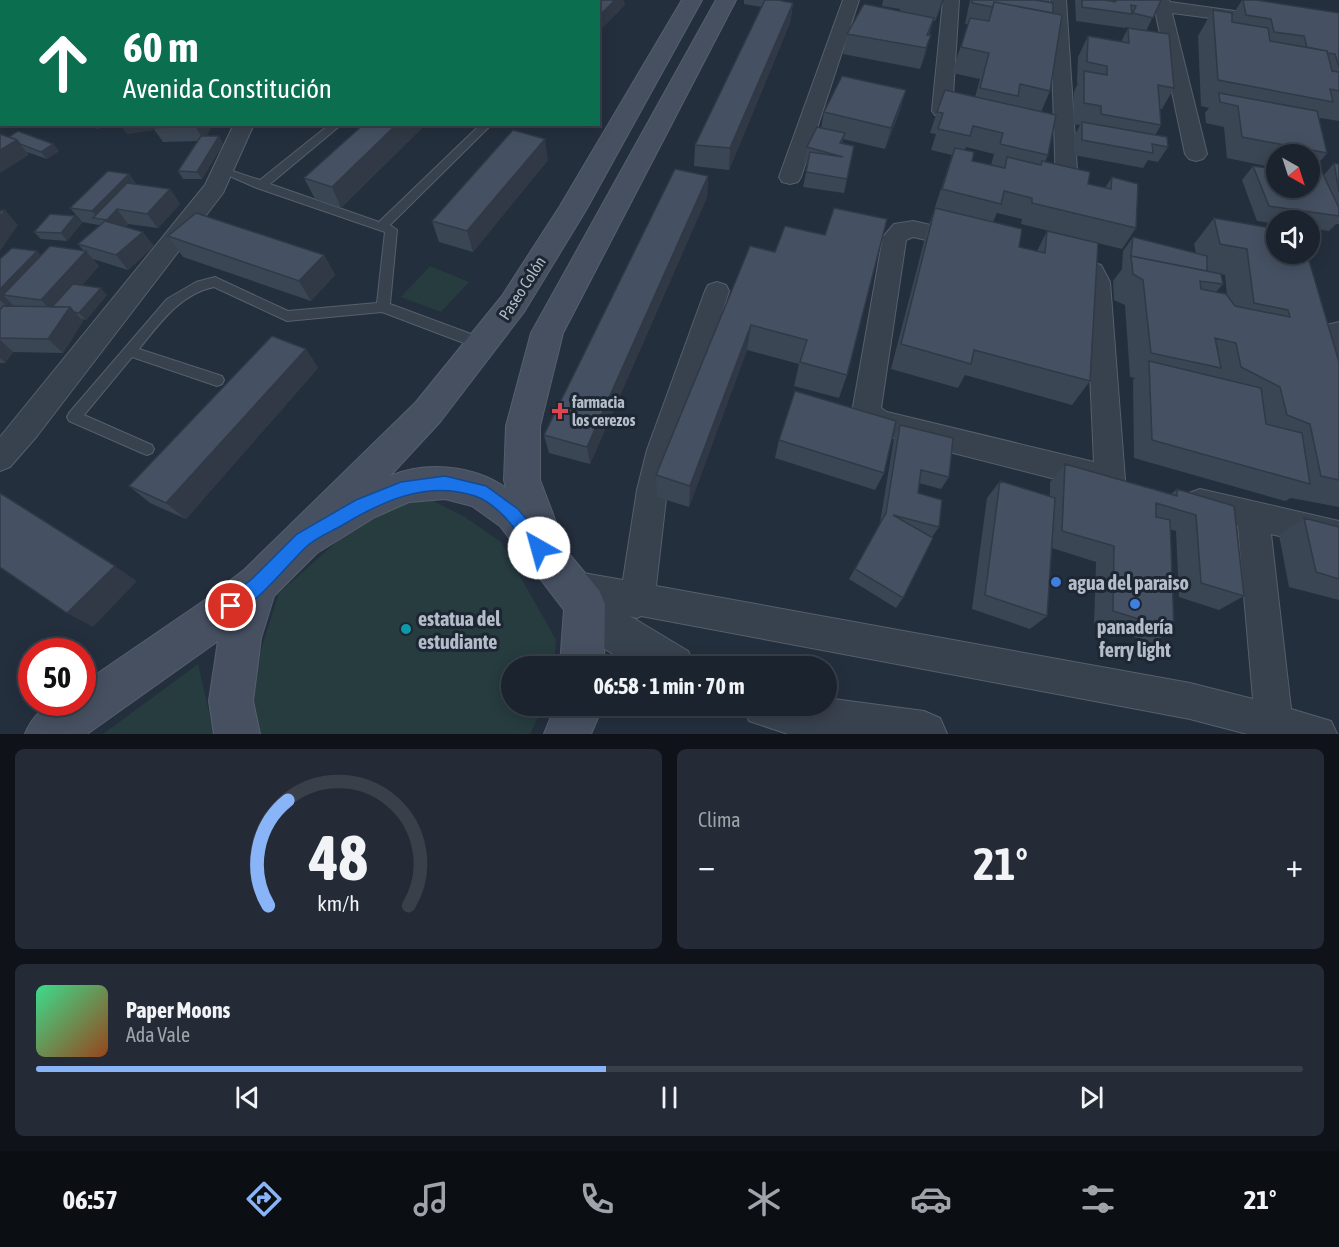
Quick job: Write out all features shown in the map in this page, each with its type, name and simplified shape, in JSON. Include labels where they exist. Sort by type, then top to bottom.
[{"type":"main road","name":"Paseo Colón","points":[[303,540],[428,412],[513,304],[572,210],[692,0]]},
{"type":"main road","points":[[581,656],[570,585],[522,480],[522,426],[547,333],[726,0]]},
{"type":"main road","points":[[48,734],[217,617],[258,584],[303,540],[362,505],[406,486],[445,483],[481,491],[513,514],[570,585]]},
{"type":"main road","points":[[237,734],[231,701],[240,638],[258,584]]},
{"type":"main road","points":[[567,734],[576,716]]},
{"type":"street","points":[[790,177],[851,0]]},
{"type":"street","points":[[942,111],[951,0]]},
{"type":"street","points":[[1058,0],[1067,185]]},
{"type":"street","points":[[1119,0],[1266,14],[1220,0]]},
{"type":"street","points":[[1161,3],[1196,154]]},
{"type":"street","points":[[0,458],[215,189],[243,126]]},
{"type":"street","points":[[990,246],[914,229],[902,230],[895,237],[867,407],[870,415],[879,422],[1121,483],[1098,282],[1092,271],[1045,258]]},
{"type":"street","points":[[637,601],[652,490],[662,450],[717,291]]},
{"type":"street","points":[[1339,332],[1331,333],[1326,340],[1339,385]]},
{"type":"street","points":[[1176,497],[1339,536]]},
{"type":"street","points":[[1253,516],[1274,728]]},
{"type":"street","points":[[570,585],[637,601],[783,625],[1190,701],[1274,728],[1318,734]]},
{"type":"street","points":[[570,585],[610,628],[656,656]]},
{"type":"street","points":[[799,716],[860,727],[924,734]]},
{"type":"lane","points":[[261,185],[335,126]]},
{"type":"lane","points":[[382,226],[485,126]]},
{"type":"lane","points":[[223,171],[391,230],[383,307]]},
{"type":"lane","points":[[147,449],[74,417],[171,302],[200,285],[215,282],[287,316],[383,307],[482,344]]},
{"type":"lane","points":[[130,351],[217,380]]},
{"type":"green space","points":[[430,266],[469,282],[441,312],[401,297]]},
{"type":"green space","points":[[421,495],[465,517],[501,542],[556,640],[555,656],[501,656],[501,716],[539,716],[530,734],[258,734],[246,697],[279,593],[350,530]]},
{"type":"green space","points":[[198,664],[214,734],[103,734]]},
{"type":"building","points":[[600,0],[615,0],[600,15]]},
{"type":"building","points":[[765,0],[793,3],[730,148],[695,145]]},
{"type":"building","points":[[972,0],[1035,0],[1053,3],[1053,13],[994,2],[993,7],[972,3]]},
{"type":"building","points":[[1082,0],[1116,2],[1113,0],[1161,0],[1153,18],[1133,13],[1136,6],[1131,5],[1132,14],[1082,7]]},
{"type":"building","points":[[1243,0],[1339,13],[1339,67],[1335,54],[1307,47],[1304,36],[1274,32],[1271,19],[1246,15]]},
{"type":"building","points":[[994,2],[1062,15],[1050,91],[1020,84],[1018,96],[980,88],[989,53],[961,47],[970,18],[989,21]]},
{"type":"building","points":[[864,4],[934,18],[927,35],[931,35],[926,48],[847,34]]},
{"type":"building","points":[[1213,10],[1232,13],[1232,22],[1268,28],[1270,41],[1327,51],[1332,71],[1339,72],[1339,91],[1330,89],[1333,102],[1218,80]]},
{"type":"building","points":[[1128,28],[1169,34],[1174,88],[1158,85],[1161,125],[1101,114],[1101,106],[1084,103],[1084,71],[1107,75],[1107,66],[1087,62],[1088,36],[1129,43]]},
{"type":"building","points":[[842,76],[906,90],[891,128],[824,112]]},
{"type":"building","points":[[945,90],[1056,115],[1048,155],[1000,144],[1003,133],[973,126],[970,136],[938,129],[943,113],[937,112]]},
{"type":"building","points":[[1219,93],[1317,111],[1327,153],[1320,152],[1320,144],[1279,144],[1242,137],[1238,106],[1220,102]]},
{"type":"building","points":[[1082,122],[1167,137],[1168,147],[1152,144],[1153,153],[1082,140]]},
{"type":"building","points":[[154,126],[195,126],[153,128]]},
{"type":"building","points":[[362,126],[395,126],[332,187],[304,178]]},
{"type":"building","points":[[817,127],[845,133],[840,143],[854,146],[847,179],[806,172],[810,152],[843,157],[807,147]]},
{"type":"building","points":[[513,130],[545,139],[467,231],[432,221]]},
{"type":"building","points":[[18,131],[53,144],[41,152],[9,137]]},
{"type":"building","points":[[0,134],[17,140],[0,150]]},
{"type":"building","points":[[201,136],[219,136],[197,172],[178,171]]},
{"type":"building","points":[[955,148],[974,152],[972,161],[1005,168],[1007,157],[1041,165],[1042,161],[1090,172],[1088,184],[1111,189],[1112,177],[1138,184],[1136,228],[1032,203],[1032,198],[1004,191],[1001,204],[942,189]]},
{"type":"building","points":[[1334,163],[1339,164],[1339,192]]},
{"type":"building","points":[[1253,166],[1266,168],[1266,198],[1320,198],[1321,170],[1339,208],[1339,216],[1320,213],[1320,210],[1269,206]]},
{"type":"building","points":[[675,169],[708,176],[587,447],[544,435]]},
{"type":"building","points":[[108,171],[129,174],[92,211],[70,208]]},
{"type":"building","points":[[127,183],[170,189],[147,214],[117,209],[107,220],[93,218]]},
{"type":"building","points":[[834,208],[887,219],[847,375],[800,362],[807,340],[751,325],[690,486],[656,475],[750,246],[775,252],[785,226],[825,235]]},
{"type":"building","points":[[935,208],[1022,229],[1019,247],[1045,253],[1047,231],[1098,243],[1090,381],[974,350],[971,364],[901,344]]},
{"type":"building","points":[[196,213],[324,255],[299,281],[168,236]]},
{"type":"building","points":[[50,214],[75,216],[61,233],[34,232]]},
{"type":"building","points":[[1214,218],[1266,227],[1266,264],[1310,264],[1339,362],[1339,480],[1321,476],[1310,424],[1287,415],[1280,387],[1241,367],[1236,343],[1215,338],[1221,368],[1151,353],[1143,280],[1133,274],[1131,256],[1221,274],[1223,284],[1200,281],[1201,289],[1226,294],[1235,306],[1290,317],[1288,310],[1254,303],[1247,249],[1220,244]]},
{"type":"building","points":[[105,221],[143,232],[116,255],[78,244]]},
{"type":"building","points":[[1133,237],[1207,256],[1207,271],[1131,256]]},
{"type":"building","points":[[50,246],[86,251],[41,300],[3,295]]},
{"type":"building","points":[[12,248],[37,251],[0,289],[0,259]]},
{"type":"building","points":[[73,284],[101,288],[79,313],[74,312],[70,307],[52,307]]},
{"type":"building","points":[[3,306],[70,307],[48,339],[0,338],[0,310]]},
{"type":"building","points":[[272,336],[306,349],[166,503],[129,486]]},
{"type":"building","points":[[1149,361],[1261,388],[1266,424],[1302,433],[1310,484],[1152,440]]},
{"type":"building","points":[[795,391],[896,421],[884,473],[779,440]]},
{"type":"building","points":[[900,425],[953,438],[949,477],[921,470],[918,493],[942,500],[939,527],[893,515],[933,538],[903,598],[855,569],[886,513]]},
{"type":"building","points":[[1065,464],[1177,496],[1177,489],[1234,506],[1244,596],[1201,583],[1196,515],[1156,503],[1156,517],[1170,520],[1174,630],[1113,611],[1114,546],[1062,531]]},
{"type":"building","points":[[1000,481],[1055,498],[1047,616],[985,595]]},
{"type":"building","points":[[0,493],[115,566],[67,613],[0,567]]},
{"type":"building","points":[[1304,518],[1339,527],[1339,579],[1316,572]]},
{"type":"place","name":"farmacia los cerezos","points":[[560,411]]},
{"type":"place","name":"agua del paraiso","points":[[1056,582]]},
{"type":"place","name":"panadería ferry light","points":[[1135,604]]},
{"type":"place","name":"estatua del estudiante","points":[[406,629]]},
{"type":"route","points":[[231,606],[258,584],[303,540],[362,505],[406,486],[445,483],[481,491],[513,514],[539,548]]}]
